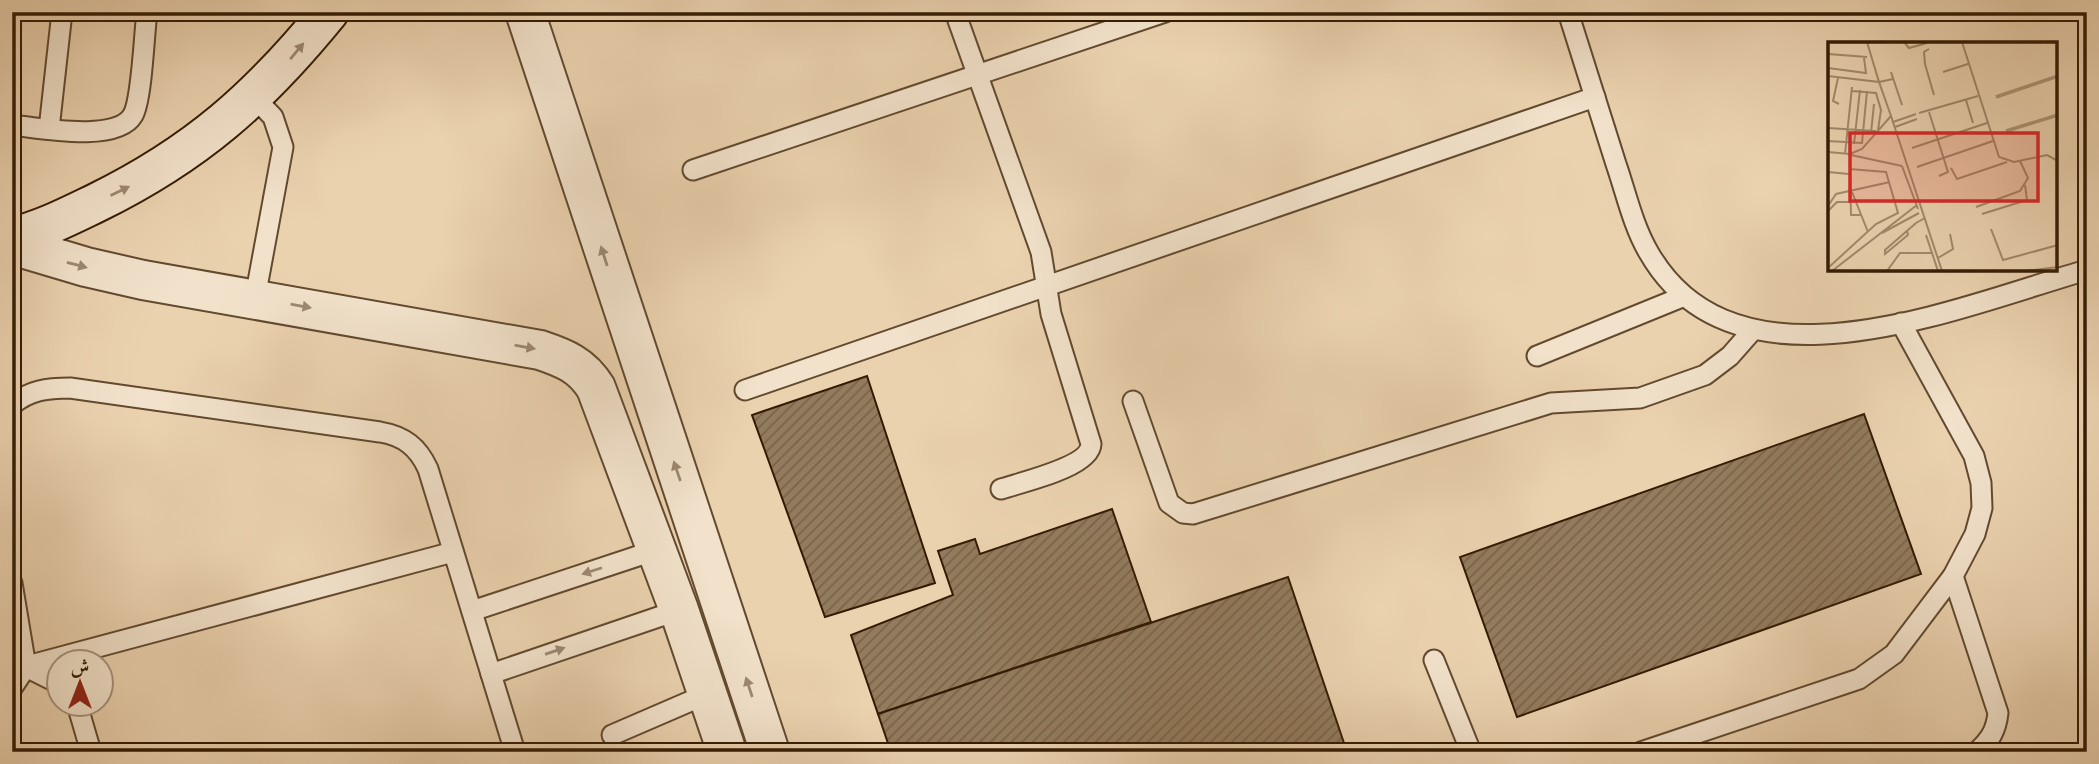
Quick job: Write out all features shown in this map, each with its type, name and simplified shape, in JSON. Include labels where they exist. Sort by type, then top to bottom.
[{"type":"street","points":[[12,237],[53,224],[132,185],[210,135],[254,97],[329,12]]},
{"type":"street","points":[[525,12],[770,752]]},
{"type":"street","points":[[12,244],[109,272],[540,350],[568,360],[586,373],[596,388],[727,752]]},
{"type":"street","points":[[586,373],[631,338]]},
{"type":"street","points":[[656,550],[700,536]]},
{"type":"lane","points":[[49,129],[62,12]]},
{"type":"lane","points":[[12,125],[108,130],[118,128],[132,117],[147,12]]},
{"type":"lane","points":[[955,12],[1041,252],[1051,314],[1090,437],[1091,450],[1082,461],[1001,489]]},
{"type":"lane","points":[[693,170],[1165,12]]},
{"type":"lane","points":[[1568,12],[1633,215],[1647,250],[1682,297],[1715,316],[1752,331],[1785,335],[1832,334],[1901,323],[2087,270]]},
{"type":"lane","points":[[254,97],[273,117],[283,147],[256,298]]},
{"type":"lane","points":[[745,390],[1595,97]]},
{"type":"lane","points":[[1537,356],[1682,297]]},
{"type":"lane","points":[[1641,752],[1859,679],[1894,654],[1953,576],[1975,534],[1982,508],[1981,483],[1974,456],[1901,323]]},
{"type":"lane","points":[[1133,401],[1169,503],[1183,513],[1193,514],[1551,403],[1640,398],[1704,374],[1730,356],[1752,331]]},
{"type":"lane","points":[[12,405],[21,397],[46,388],[70,388],[395,435],[410,443],[421,454],[515,752]]},
{"type":"lane","points":[[472,611],[656,550]]},
{"type":"lane","points":[[19,669],[453,552]]},
{"type":"lane","points":[[1953,576],[1998,713],[1990,740],[1977,752]]},
{"type":"lane","points":[[12,583],[19,669],[12,688]]},
{"type":"lane","points":[[491,674],[678,610]]},
{"type":"lane","points":[[1434,660],[1471,752]]},
{"type":"lane","points":[[19,669],[46,679]]},
{"type":"lane","points":[[612,735],[707,694]]},
{"type":"lane","points":[[81,718],[91,752]]},
{"type":"building","points":[[867,376],[935,583],[825,617],[752,415]]},
{"type":"building","points":[[1864,414],[1921,574],[1517,717],[1460,557]]},
{"type":"building","points":[[1112,509],[1151,622],[878,714],[851,635],[953,595],[938,551],[975,539],[980,554]]},
{"type":"building","points":[[1288,577],[1347,752],[891,752],[878,714]]}]
